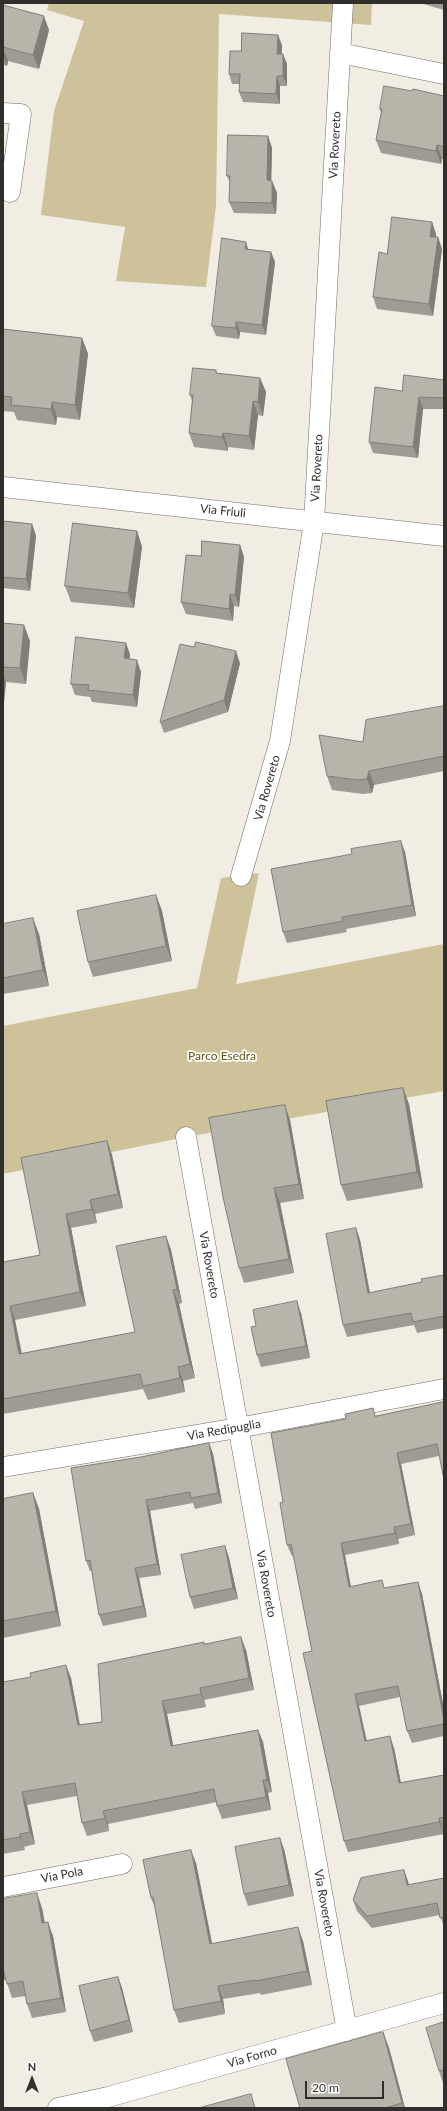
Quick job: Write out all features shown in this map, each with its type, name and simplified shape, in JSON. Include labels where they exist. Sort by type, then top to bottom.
[{"type":"street","name":"Via Rovereto","points":[[241,876],[280,741],[314,522],[342,3]]},
{"type":"street","points":[[340,53],[444,74]]},
{"type":"street","points":[[3,113],[22,114],[10,192]]},
{"type":"street","name":"Via Friuli","points":[[3,487],[444,536]]},
{"type":"street","name":"Via Rovereto","points":[[186,1137],[347,2031]]},
{"type":"street","name":"Via Redipuglia","points":[[3,1467],[238,1428],[444,1389]]},
{"type":"street","name":"Via Pola","points":[[3,1887],[122,1864]]},
{"type":"street","name":"Via Forno","points":[[58,2108],[110,2103],[444,2003]]},
{"type":"green space","points":[[49,3],[372,3],[371,25],[219,14],[216,206],[206,287],[116,281],[125,227],[41,215],[54,111],[84,21],[47,10]]},
{"type":"green space","name":"Parco Esedra","points":[[259,873],[236,984],[444,944],[444,1091],[186,1137],[3,1174],[3,1026],[197,988],[221,878]]},
{"type":"building","points":[[3,5],[44,16],[33,55],[3,47]]},
{"type":"building","points":[[242,33],[278,35],[277,54],[283,54],[283,76],[277,76],[276,94],[239,92],[240,74],[229,74],[230,51],[241,51]]},
{"type":"building","points":[[384,86],[412,91],[413,89],[444,96],[444,147],[437,145],[436,151],[376,140],[382,109],[380,109]]},
{"type":"building","points":[[228,135],[268,136],[267,180],[272,181],[272,203],[229,202],[230,176],[227,176]]},
{"type":"building","points":[[392,217],[432,222],[430,237],[438,237],[429,304],[373,297],[379,252],[387,254]]},
{"type":"building","points":[[222,238],[246,242],[245,249],[271,252],[262,325],[236,322],[236,328],[212,326]]},
{"type":"building","points":[[3,329],[82,338],[75,405],[52,402],[51,409],[11,405],[12,397],[3,396]]},
{"type":"building","points":[[193,368],[216,370],[216,373],[260,378],[258,402],[253,401],[249,436],[223,433],[222,437],[189,433],[193,395],[190,395]]},
{"type":"building","points":[[404,375],[444,380],[444,398],[419,397],[413,447],[369,442],[375,387],[402,391]]},
{"type":"building","points":[[3,521],[32,524],[26,579],[3,577]]},
{"type":"building","points":[[73,523],[137,531],[128,593],[65,586]]},
{"type":"building","points":[[202,541],[240,545],[235,595],[230,594],[229,609],[181,602],[186,555],[201,556]]},
{"type":"building","points":[[3,623],[24,625],[20,668],[3,667]]},
{"type":"building","points":[[76,637],[126,643],[124,658],[137,660],[133,695],[88,690],[89,685],[71,684]]},
{"type":"building","points":[[196,642],[236,651],[224,700],[160,722],[180,644],[194,647]]},
{"type":"building","points":[[444,706],[444,756],[369,771],[367,779],[358,780],[327,776],[319,735],[363,742],[366,720]]},
{"type":"building","points":[[401,841],[412,905],[342,917],[343,921],[283,932],[271,869],[352,854],[351,849]]},
{"type":"building","points":[[156,895],[166,946],[88,962],[77,911]]},
{"type":"building","points":[[33,918],[43,970],[3,978],[3,924]]},
{"type":"building","points":[[403,1088],[417,1172],[341,1185],[326,1101]]},
{"type":"building","points":[[285,1105],[299,1184],[274,1188],[289,1259],[239,1268],[223,1197],[209,1118]]},
{"type":"building","points":[[107,1141],[118,1194],[90,1200],[92,1209],[66,1214],[80,1292],[10,1306],[19,1354],[135,1332],[116,1246],[166,1236],[177,1289],[173,1290],[190,1364],[178,1367],[180,1378],[143,1386],[140,1374],[3,1399],[3,1262],[40,1255],[21,1158]]},
{"type":"building","points":[[356,1228],[368,1293],[422,1282],[421,1279],[444,1275],[444,1316],[413,1322],[411,1313],[343,1325],[326,1234]]},
{"type":"building","points":[[297,1301],[306,1346],[257,1355],[251,1327],[256,1326],[253,1310]]},
{"type":"building","points":[[444,1402],[444,1480],[437,1444],[397,1453],[411,1524],[394,1527],[395,1533],[341,1543],[349,1587],[382,1580],[384,1588],[418,1582],[444,1724],[407,1731],[398,1686],[355,1694],[365,1741],[390,1736],[399,1783],[444,1775],[444,1817],[439,1818],[439,1822],[344,1841],[303,1653],[312,1651],[291,1544],[287,1545],[280,1503],[283,1502],[271,1433],[346,1419],[345,1414],[373,1408],[375,1416]]},
{"type":"building","points":[[209,1443],[218,1493],[191,1498],[190,1492],[146,1500],[157,1564],[135,1568],[143,1606],[99,1615],[90,1560],[86,1561],[71,1468],[141,1457]]},
{"type":"building","points":[[33,1493],[56,1611],[3,1621],[3,1499]]},
{"type":"building","points":[[225,1546],[233,1588],[190,1597],[181,1555]]},
{"type":"building","points":[[241,1637],[249,1678],[200,1688],[201,1694],[162,1701],[171,1746],[258,1730],[267,1780],[263,1780],[266,1797],[217,1806],[214,1789],[103,1811],[105,1818],[82,1823],[75,1783],[22,1792],[30,1832],[20,1834],[20,1837],[3,1840],[3,1682],[31,1677],[30,1673],[66,1665],[78,1725],[102,1722],[98,1664],[204,1642],[204,1644]]},
{"type":"building","points":[[280,1838],[289,1885],[244,1894],[235,1847]]},
{"type":"building","points":[[191,1850],[210,1944],[298,1927],[307,1971],[256,1981],[218,1986],[221,2001],[174,2010],[153,1897],[151,1898],[143,1860]]},
{"type":"building","points":[[404,1870],[407,1885],[444,1878],[444,1917],[440,1918],[437,1903],[367,1916],[353,1900],[361,1878]]},
{"type":"building","points":[[37,1893],[42,1923],[48,1922],[61,1998],[27,2004],[23,1981],[7,1984],[3,1969],[3,1899]]},
{"type":"building","points":[[118,1977],[129,2020],[90,2031],[79,1986]]},
{"type":"building","points":[[444,2022],[444,2070],[439,2071],[426,2028]]},
{"type":"building","points":[[383,2032],[402,2103],[385,2108],[300,2108],[286,2059]]},
{"type":"building","points":[[251,2094],[255,2108],[199,2108]]}]
